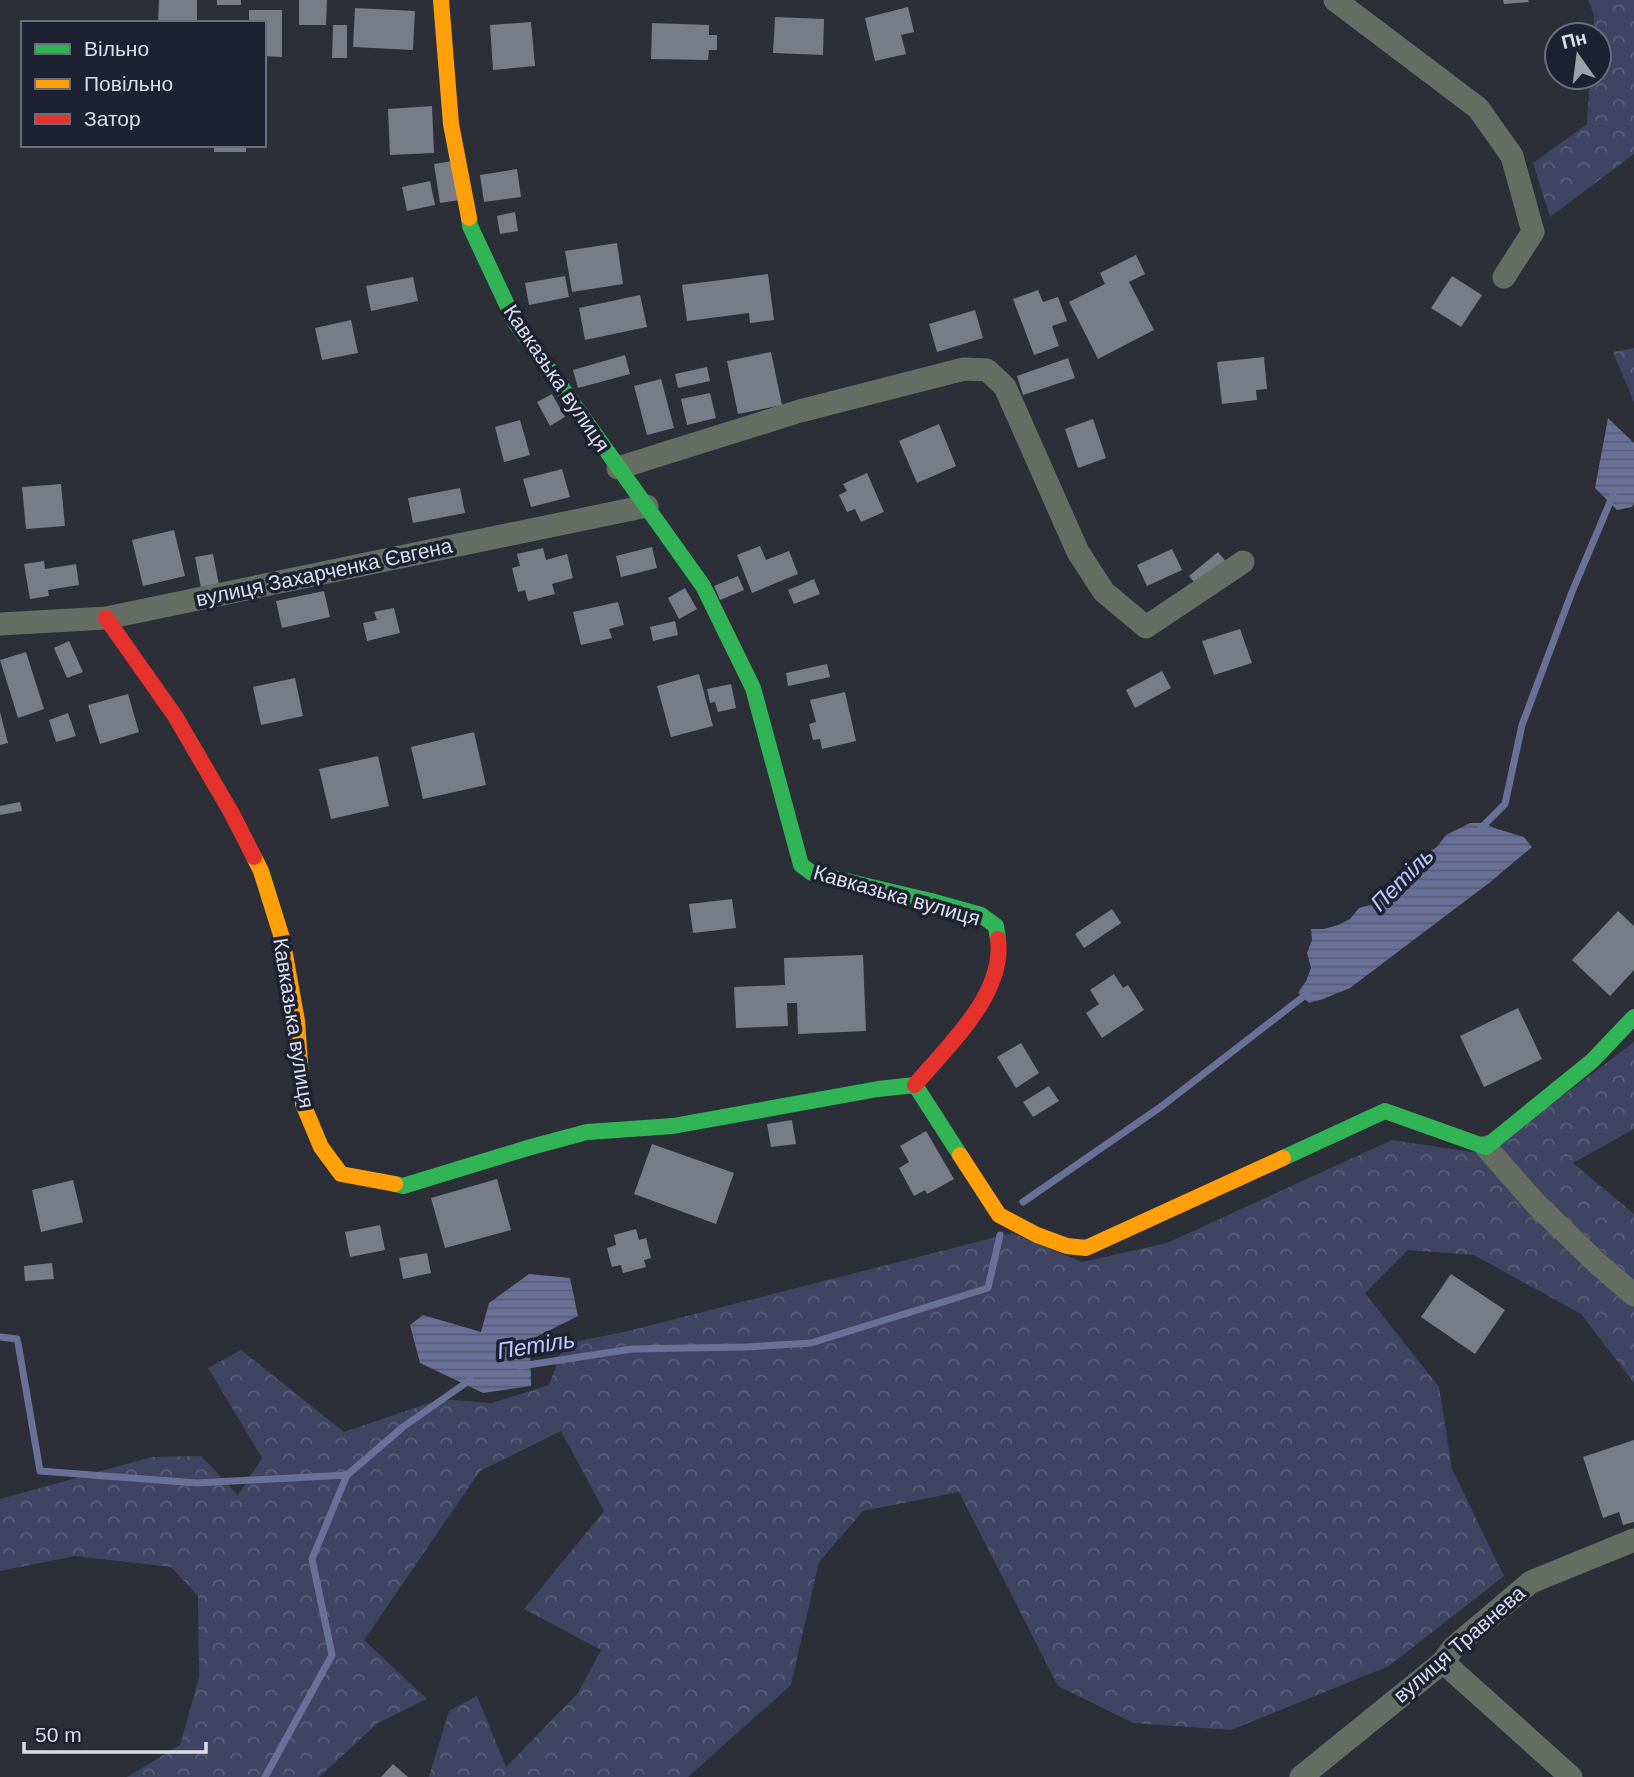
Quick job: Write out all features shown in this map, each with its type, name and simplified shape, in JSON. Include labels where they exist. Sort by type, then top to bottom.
[{"type":"street","name":"Кавказька вулиця","points":[[106,618],[176,716],[261,871],[282,938],[295,1009],[303,1104],[321,1147],[341,1174],[403,1185],[587,1132],[673,1126],[878,1089],[915,1085],[980,1005],[993,982],[999,960],[996,926],[981,915],[812,873],[802,865],[796,852],[753,688],[703,586],[515,322],[470,226],[451,124],[440,0]]},
{"type":"street","points":[[1335,0],[1478,108],[1511,156],[1532,232],[1504,277]]},
{"type":"street","name":"Кавказька вулиця","points":[[618,468],[800,411],[964,369],[987,370],[1005,387],[1078,552],[1104,592],[1146,627],[1243,562]]},
{"type":"street","name":"вулиця Захарченка Євгена","points":[[0,624],[106,618],[647,506]]},
{"type":"street","points":[[1486,1146],[1592,1061],[1634,1017]]},
{"type":"street","points":[[915,1085],[999,1215],[1037,1235],[1067,1246],[1086,1248],[1385,1111],[1486,1146],[1536,1205],[1634,1295]]},
{"type":"street","name":"вулиця Травнева","points":[[1301,1777],[1443,1662],[1453,1648],[1531,1582],[1634,1540]]},
{"type":"street","points":[[1443,1662],[1571,1777]]},
{"type":"green space","points":[[1588,0],[1634,0],[1634,154],[1550,217],[1533,163],[1587,124],[1589,91],[1613,91],[1613,21],[1594,21]]},
{"type":"green space","points":[[1634,348],[1634,402],[1613,352]]},
{"type":"green space","points":[[1634,1042],[1634,1129],[1573,1163],[1634,1214],[1634,1383],[1581,1314],[1474,1255],[1408,1250],[1365,1293],[1439,1387],[1452,1469],[1504,1576],[1389,1666],[1231,1730],[1133,1723],[1058,1686],[959,1492],[863,1511],[819,1562],[791,1685],[688,1777],[429,1777],[449,1711],[477,1696],[506,1767],[578,1693],[601,1650],[524,1609],[604,1511],[561,1431],[480,1471],[364,1640],[427,1699],[378,1723],[319,1777],[127,1777],[180,1745],[199,1677],[198,1596],[171,1567],[75,1556],[0,1571],[0,1499],[152,1457],[201,1456],[238,1495],[262,1458],[208,1368],[241,1350],[344,1432],[441,1399],[492,1403],[549,1385],[564,1344],[628,1331],[1012,1233],[1082,1262],[1167,1243],[1392,1140],[1486,1154]]},
{"type":"water","points":[[1608,418],[1634,443],[1634,503],[1632,507],[1617,510],[1595,488]]},
{"type":"water","points":[[1470,823],[1484,823],[1524,837],[1532,847],[1489,883],[1350,988],[1309,1003],[1298,993],[1311,968],[1307,953],[1312,940],[1311,929],[1338,925],[1350,919],[1359,908],[1373,904],[1384,896],[1411,863],[1437,847],[1446,835]]},
{"type":"water","points":[[529,1274],[570,1278],[578,1316],[530,1340],[531,1386],[483,1393],[420,1363],[410,1325],[423,1315],[481,1332],[489,1303]]},
{"type":"building","points":[[159,0],[197,0],[197,21],[158,21]]},
{"type":"building","points":[[217,0],[241,0],[241,5],[217,5]]},
{"type":"building","points":[[299,0],[327,0],[326,25],[299,25]]},
{"type":"building","points":[[1503,0],[1528,0],[1529,2],[1504,4]]},
{"type":"building","points":[[908,7],[914,32],[901,35],[906,54],[875,61],[865,18]]},
{"type":"building","points":[[355,8],[415,11],[413,50],[353,47]]},
{"type":"building","points":[[249,10],[282,10],[282,57],[266,56],[266,21],[249,21]]},
{"type":"building","points":[[775,17],[824,19],[823,55],[773,53]]},
{"type":"building","points":[[531,22],[535,66],[493,70],[490,25]]},
{"type":"building","points":[[652,23],[709,25],[709,35],[717,35],[717,50],[709,50],[708,60],[651,59]]},
{"type":"building","points":[[333,25],[347,25],[347,58],[332,58]]},
{"type":"building","points":[[432,106],[434,153],[390,155],[388,109]]},
{"type":"building","points":[[214,147],[246,147],[246,152],[214,152]]},
{"type":"building","points":[[453,161],[460,200],[440,203],[434,164]]},
{"type":"building","points":[[517,169],[521,197],[484,202],[480,175]]},
{"type":"building","points":[[430,181],[435,205],[407,211],[402,187]]},
{"type":"building","points":[[515,212],[518,231],[500,234],[497,216]]},
{"type":"building","points":[[617,243],[623,284],[572,292],[565,251]]},
{"type":"building","points":[[1136,255],[1145,274],[1129,282],[1154,330],[1098,359],[1069,302],[1105,284],[1100,273]]},
{"type":"building","points":[[768,274],[774,320],[750,323],[749,313],[687,321],[682,285]]},
{"type":"building","points":[[565,276],[569,297],[529,305],[525,283]]},
{"type":"building","points":[[1452,276],[1482,295],[1461,327],[1431,308]]},
{"type":"building","points":[[413,277],[418,301],[371,311],[366,286]]},
{"type":"building","points":[[1038,290],[1043,302],[1058,297],[1067,321],[1052,326],[1059,346],[1034,355],[1013,299]]},
{"type":"building","points":[[640,295],[647,327],[585,340],[579,308]]},
{"type":"building","points":[[975,310],[983,338],[937,352],[929,324]]},
{"type":"building","points":[[351,320],[358,353],[322,360],[315,328]]},
{"type":"building","points":[[771,352],[782,405],[738,414],[727,361]]},
{"type":"building","points":[[625,355],[630,374],[578,388],[573,370]]},
{"type":"building","points":[[1264,357],[1267,389],[1256,390],[1257,400],[1222,404],[1217,362]]},
{"type":"building","points":[[1068,358],[1075,378],[1023,395],[1017,376]]},
{"type":"building","points":[[707,367],[710,381],[678,388],[675,374]]},
{"type":"building","points":[[661,379],[674,428],[647,435],[634,386]]},
{"type":"building","points":[[710,393],[716,418],[687,425],[681,399]]},
{"type":"building","points":[[552,394],[565,417],[550,426],[537,402]]},
{"type":"building","points":[[1093,419],[1106,458],[1078,468],[1065,429]]},
{"type":"building","points":[[520,420],[530,455],[504,462],[495,427]]},
{"type":"building","points":[[939,424],[956,466],[917,483],[899,441]]},
{"type":"building","points":[[562,469],[570,497],[531,507],[523,479]]},
{"type":"building","points":[[867,473],[884,512],[861,522],[855,509],[847,512],[839,495],[847,491],[843,484]]},
{"type":"building","points":[[61,484],[65,526],[26,529],[22,487]]},
{"type":"building","points":[[460,488],[465,513],[413,523],[408,498]]},
{"type":"building","points":[[174,530],[185,576],[143,586],[132,540]]},
{"type":"building","points":[[760,546],[766,560],[789,551],[798,574],[752,593],[737,555]]},
{"type":"building","points":[[652,547],[657,568],[621,577],[616,556]]},
{"type":"building","points":[[543,548],[546,560],[567,554],[573,578],[552,584],[555,594],[528,601],[525,590],[518,592],[512,568],[520,566],[517,554]]},
{"type":"building","points":[[1172,549],[1182,570],[1147,586],[1137,565]]},
{"type":"building","points":[[1218,552],[1228,564],[1199,588],[1189,576]]},
{"type":"building","points":[[213,554],[219,585],[201,588],[195,557]]},
{"type":"building","points":[[44,561],[45,569],[76,564],[79,585],[48,590],[49,596],[30,599],[24,564]]},
{"type":"building","points":[[738,576],[744,590],[720,600],[714,586]]},
{"type":"building","points":[[814,579],[820,594],[794,604],[788,590]]},
{"type":"building","points":[[685,588],[697,609],[679,619],[668,598]]},
{"type":"building","points":[[324,591],[330,617],[282,628],[276,601]]},
{"type":"building","points":[[618,602],[624,625],[609,629],[612,638],[581,645],[573,612]]},
{"type":"building","points":[[394,608],[400,633],[367,641],[363,623],[377,620],[374,612]]},
{"type":"building","points":[[675,621],[678,635],[653,641],[650,627]]},
{"type":"building","points":[[1240,629],[1252,663],[1214,675],[1202,641]]},
{"type":"building","points":[[69,641],[83,672],[67,678],[54,648]]},
{"type":"building","points":[[26,652],[44,709],[18,718],[0,660]]},
{"type":"building","points":[[827,664],[830,677],[788,686],[786,673]]},
{"type":"building","points":[[1162,671],[1171,688],[1135,708],[1126,690]]},
{"type":"building","points":[[699,674],[713,726],[671,737],[657,686]]},
{"type":"building","points":[[295,678],[303,716],[261,725],[253,687]]},
{"type":"building","points":[[731,684],[736,708],[718,712],[715,702],[710,703],[707,689]]},
{"type":"building","points":[[845,692],[856,741],[822,749],[820,739],[813,740],[809,724],[816,722],[810,700]]},
{"type":"building","points":[[128,694],[139,732],[100,744],[88,705]]},
{"type":"building","points":[[0,712],[8,743],[0,745]]},
{"type":"building","points":[[68,713],[76,736],[56,742],[49,720]]},
{"type":"building","points":[[474,732],[486,785],[423,799],[411,747]]},
{"type":"building","points":[[378,756],[389,806],[331,819],[319,769]]},
{"type":"building","points":[[20,802],[22,811],[0,815],[0,806]]},
{"type":"building","points":[[732,899],[736,928],[693,933],[689,904]]},
{"type":"building","points":[[1112,909],[1121,923],[1084,948],[1075,934]]},
{"type":"building","points":[[1618,911],[1634,926],[1634,970],[1610,996],[1572,960]]},
{"type":"building","points":[[863,955],[866,1031],[798,1034],[797,1003],[787,1003],[788,1026],[736,1028],[734,987],[785,985],[784,958]]},
{"type":"building","points":[[1114,974],[1123,988],[1128,985],[1144,1010],[1102,1038],[1086,1013],[1099,1004],[1090,990]]},
{"type":"building","points":[[1518,1008],[1542,1059],[1484,1087],[1460,1036]]},
{"type":"building","points":[[1021,1043],[1039,1073],[1016,1088],[997,1057]]},
{"type":"building","points":[[1049,1086],[1059,1101],[1033,1117],[1023,1102]]},
{"type":"building","points":[[792,1120],[796,1144],[771,1147],[767,1124]]},
{"type":"building","points":[[926,1131],[954,1179],[927,1194],[925,1190],[914,1196],[899,1168],[909,1162],[900,1146]]},
{"type":"building","points":[[652,1144],[734,1173],[716,1224],[634,1194]]},
{"type":"building","points":[[497,1179],[511,1230],[445,1248],[431,1198]]},
{"type":"building","points":[[73,1180],[83,1222],[41,1232],[32,1190]]},
{"type":"building","points":[[380,1225],[385,1250],[350,1257],[345,1232]]},
{"type":"building","points":[[636,1229],[639,1240],[646,1238],[651,1258],[644,1260],[646,1267],[623,1273],[621,1265],[612,1267],[607,1248],[616,1245],[614,1235]]},
{"type":"building","points":[[427,1253],[431,1273],[403,1279],[399,1258]]},
{"type":"building","points":[[52,1263],[54,1279],[25,1281],[24,1266]]},
{"type":"building","points":[[1451,1274],[1505,1310],[1475,1354],[1421,1317]]},
{"type":"building","points":[[1634,1440],[1634,1522],[1623,1525],[1619,1512],[1603,1518],[1583,1457]]},
{"type":"building","points":[[393,1764],[408,1777],[381,1777]]},
{"type":"waterway","name":"Петіль","points":[[1481,828],[1505,804],[1522,725],[1572,592],[1613,495]]},
{"type":"waterway","name":"Петіль","points":[[1023,1202],[1162,1106],[1308,993]]},
{"type":"waterway","name":"Петіль","points":[[521,1366],[632,1349],[811,1343],[988,1288],[1000,1235]]},
{"type":"waterway","points":[[0,1337],[17,1339]]},
{"type":"waterway","points":[[18,1343],[40,1471],[197,1483],[347,1475]]},
{"type":"waterway","name":"Петіль","points":[[265,1777],[332,1655],[312,1559],[347,1475],[403,1427],[470,1380]]},
{"type":"traffic: fast","points":[[469,218],[470,226],[515,322],[703,586],[753,688],[801,865],[812,873],[981,915],[996,926],[998,939]]},
{"type":"traffic: fast","points":[[1283,1158],[1385,1111],[1486,1147],[1592,1061],[1634,1017]]},
{"type":"traffic: fast","points":[[395,1184],[403,1186],[587,1132],[673,1126],[878,1089],[915,1085],[960,1155]]},
{"type":"traffic: slow","points":[[441,0],[451,124],[469,218]]},
{"type":"traffic: slow","points":[[254,857],[282,938],[297,1021],[303,1104],[321,1147],[341,1174],[395,1184]]},
{"type":"traffic: slow","points":[[960,1155],[999,1215],[1037,1235],[1067,1246],[1086,1248],[1283,1158]]},
{"type":"traffic: jam","points":[[106,618],[175,716],[254,857]]},
{"type":"traffic: jam","points":[[915,1085],[958,1036],[984,999],[998,960],[998,939]]}]
